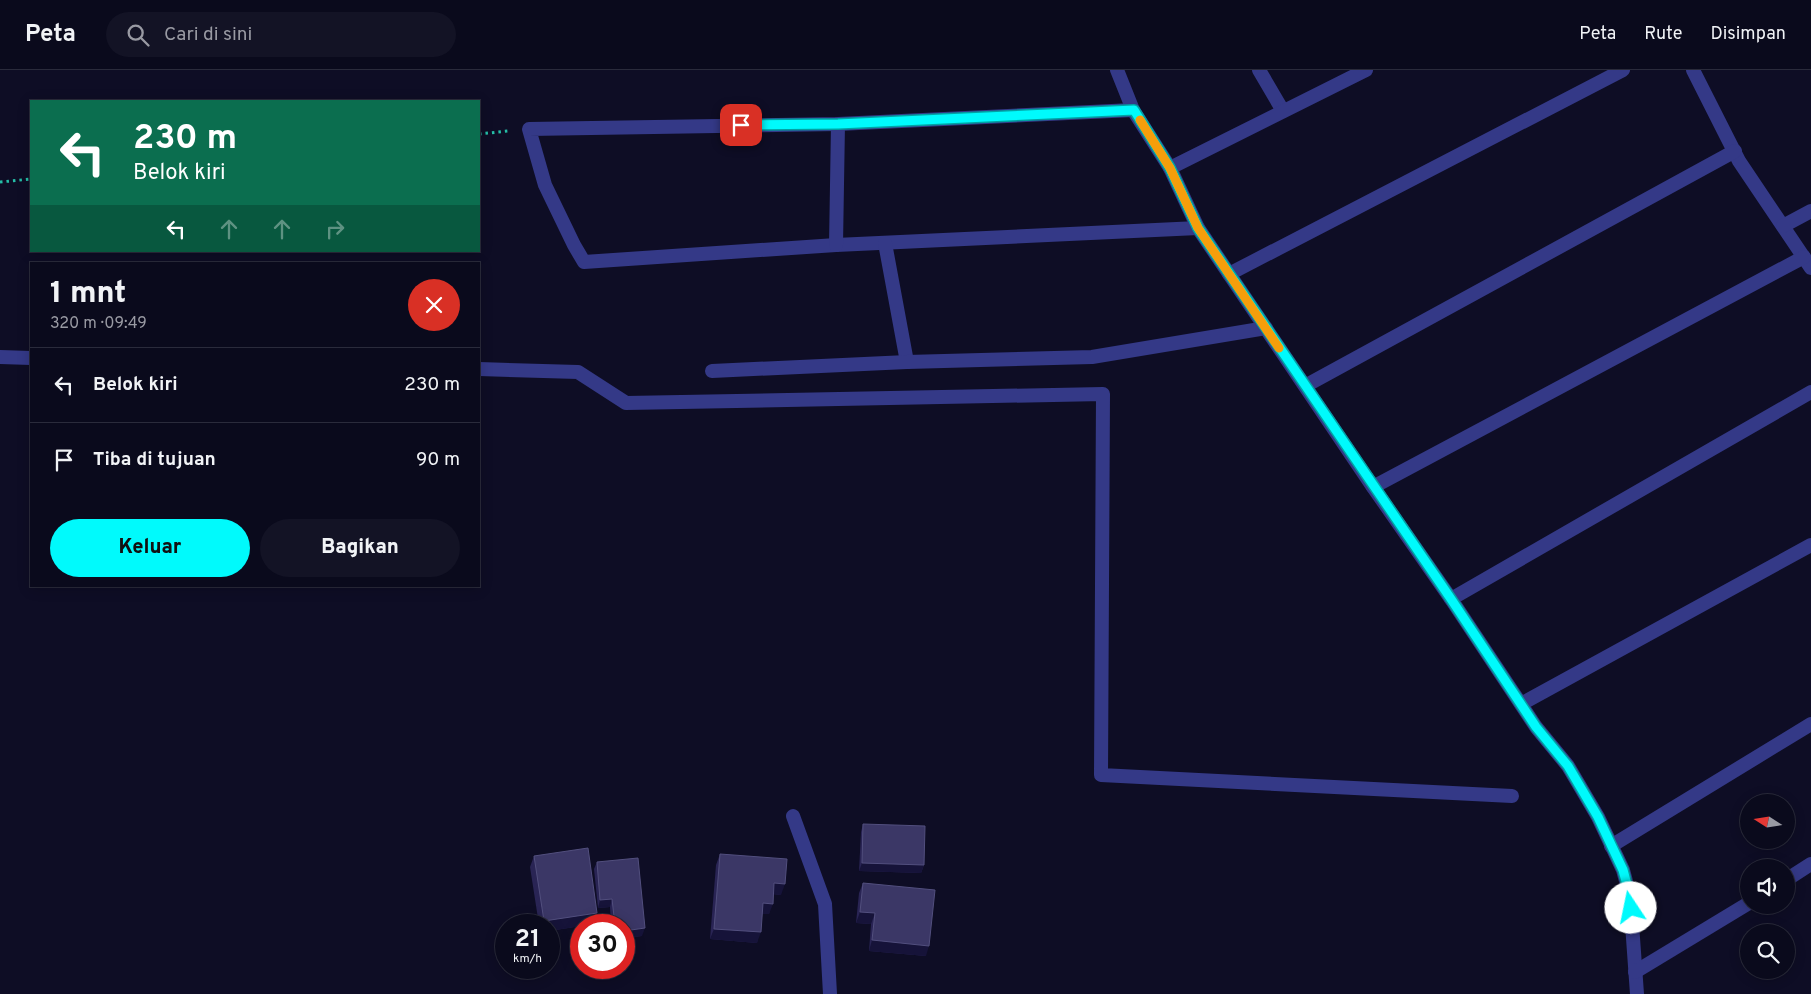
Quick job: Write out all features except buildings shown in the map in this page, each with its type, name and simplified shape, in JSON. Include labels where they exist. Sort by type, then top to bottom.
[{"type":"street","points":[[1117,70],[1134,110],[1170,168],[1198,228],[1451,599],[1520,704],[1568,766],[1598,817],[1623,870],[1630,896],[1637,994]]},
{"type":"street","points":[[1259,70],[1283,112]]},
{"type":"street","points":[[1170,168],[1366,70]]},
{"type":"street","points":[[1229,274],[1623,70]]},
{"type":"street","points":[[1373,487],[1807,263],[1739,161],[1693,70]]},
{"type":"street","points":[[1134,110],[838,124],[529,129],[545,185],[584,262],[836,245],[1198,228]]},
{"type":"street","points":[[836,245],[838,124]]},
{"type":"street","points":[[1305,386],[1735,151]]},
{"type":"street","points":[[1782,226],[1811,211]]},
{"type":"street","points":[[885,243],[907,362]]},
{"type":"street","points":[[712,371],[907,362],[1092,357],[1266,328]]},
{"type":"street","points":[[0,357],[30,358]]},
{"type":"street","points":[[480,369],[578,372],[626,403],[1103,394],[1101,775],[1512,796]]},
{"type":"street","points":[[1451,599],[1811,392]]},
{"type":"street","points":[[1520,704],[1811,545]]},
{"type":"street","points":[[1611,846],[1811,724]]},
{"type":"street","points":[[794,816],[825,904],[830,994]]},
{"type":"street","points":[[1795,874],[1811,864]]},
{"type":"street","points":[[1635,972],[1740,908]]},
{"type":"path","points":[[480,134],[529,129]]},
{"type":"path","points":[[0,182],[30,179]]},
{"type":"slow traffic","points":[[1140,120],[1170,168],[1198,228],[1279,348]]},
{"type":"route","points":[[741,125],[838,124],[1134,110],[1170,168],[1198,228],[1536,727],[1568,766],[1598,817],[1623,870],[1631,908]]}]
